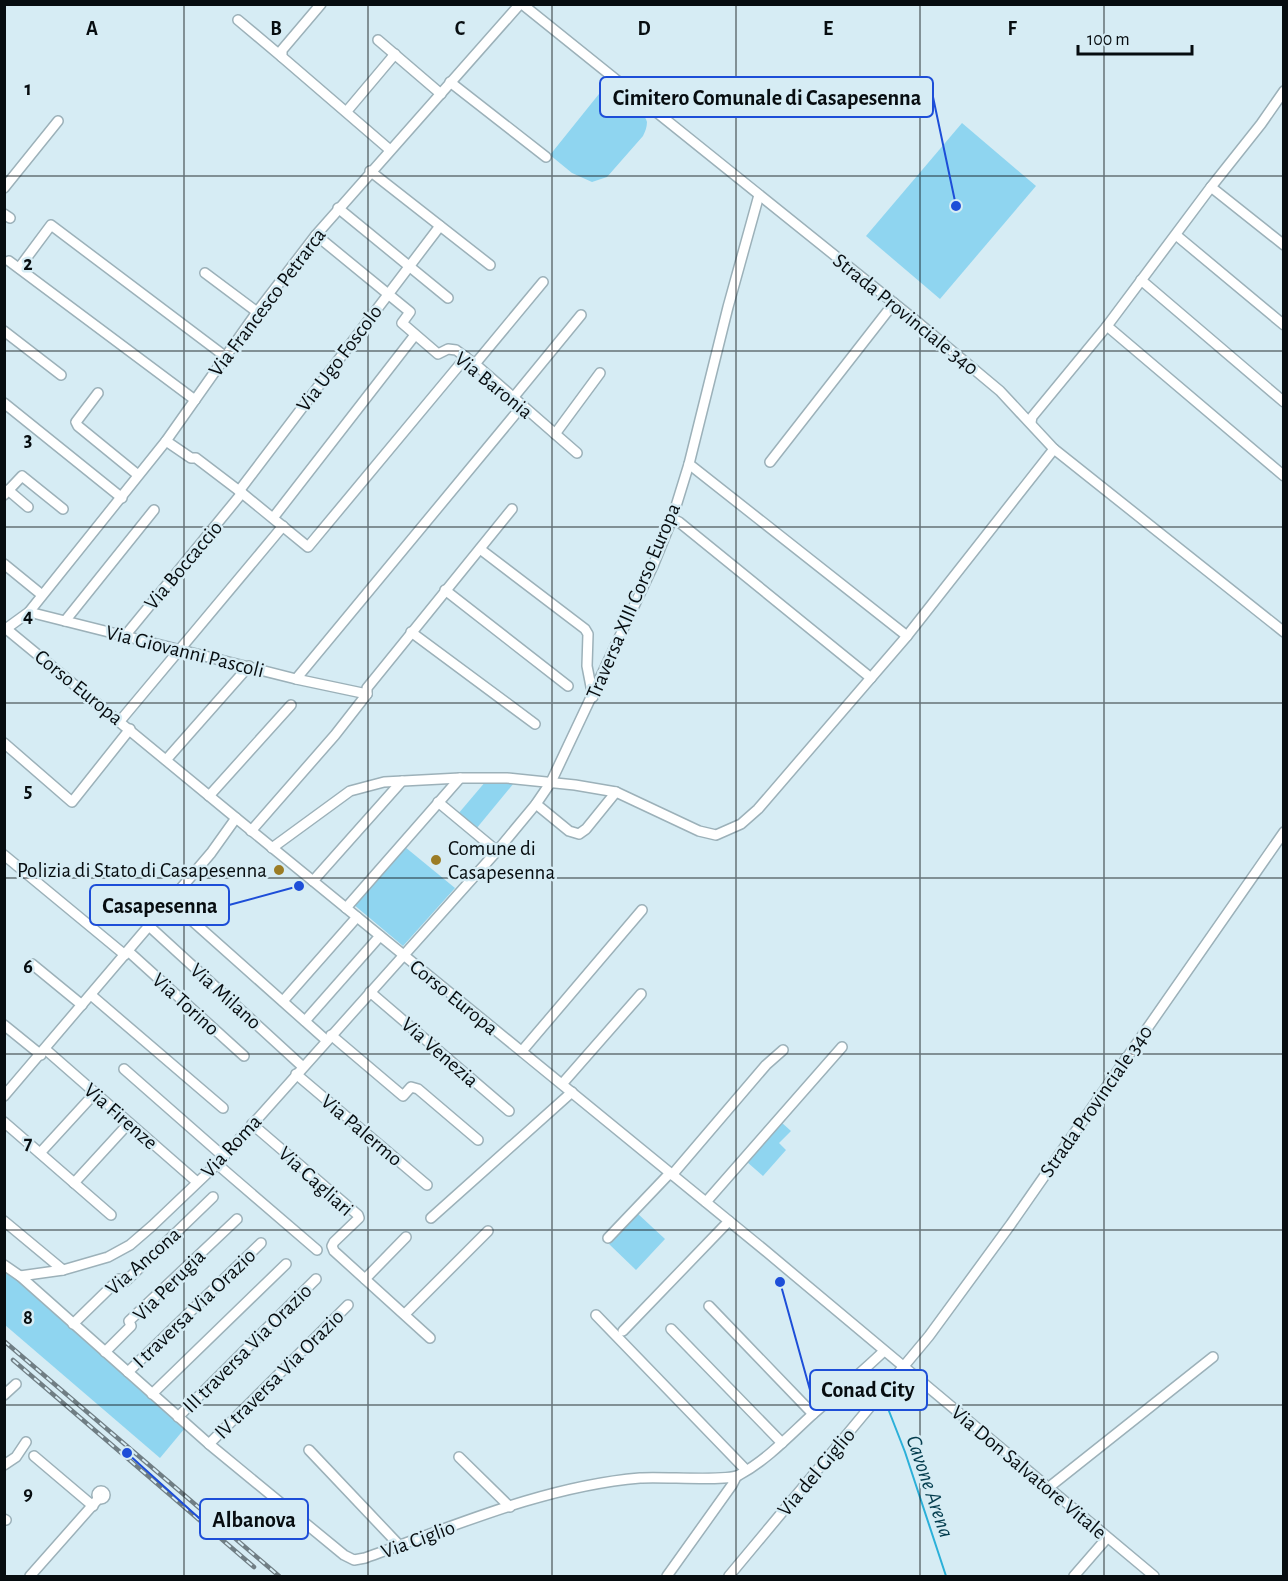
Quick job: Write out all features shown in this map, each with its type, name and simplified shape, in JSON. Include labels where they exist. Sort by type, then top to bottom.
[{"type":"street","points":[[282,57],[282,50],[321,4]]},
{"type":"street","name":"Via Francesco Petrarca","points":[[29,612],[166,441],[257,312],[316,235],[370,171],[521,4]]},
{"type":"street","name":"Strada Provinciale 340","points":[[521,4],[894,303],[1000,391],[1054,449],[1284,632]]},
{"type":"street","points":[[238,20],[390,150]]},
{"type":"street","points":[[378,40],[441,94]]},
{"type":"street","points":[[346,111],[395,54]]},
{"type":"street","points":[[450,82],[546,157]]},
{"type":"street","points":[[1030,422],[1107,326],[1284,91]]},
{"type":"street","points":[[4,188],[58,121]]},
{"type":"street","points":[[370,171],[490,265]]},
{"type":"street","points":[[1211,187],[1284,245]]},
{"type":"street","name":"Traversa XIII Corso Europa","points":[[404,955],[536,804],[551,782],[593,697],[672,519],[759,195]]},
{"type":"street","points":[[338,208],[448,298]]},
{"type":"street","points":[[19,268],[51,225],[226,357]]},
{"type":"street","name":"Via Ugo Foscolo","points":[[241,492],[440,226]]},
{"type":"street","points":[[273,518],[415,335],[402,323],[410,312],[316,235]]},
{"type":"street","points":[[1176,235],[1284,325]]},
{"type":"street","points":[[9,261],[195,400]]},
{"type":"street","points":[[205,273],[257,312]]},
{"type":"street","points":[[1141,280],[1284,402]]},
{"type":"street","points":[[475,364],[543,282]]},
{"type":"street","points":[[770,462],[894,303]]},
{"type":"street","points":[[513,398],[581,315]]},
{"type":"street","points":[[1107,326],[1284,476]]},
{"type":"street","points":[[4,332],[61,375]]},
{"type":"street","name":"Via Baronia","points":[[415,335],[438,354],[448,349],[456,350],[466,357],[577,453]]},
{"type":"street","points":[[166,441],[191,458],[196,458],[308,547],[466,357]]},
{"type":"street","points":[[555,434],[600,373]]},
{"type":"street","points":[[98,393],[76,422],[138,475]]},
{"type":"street","points":[[4,403],[122,498]]},
{"type":"street","points":[[296,679],[522,406]]},
{"type":"street","points":[[272,848],[350,791],[384,782],[460,778],[507,778],[616,792],[699,831],[716,835],[741,824],[758,809],[907,636],[1054,449]]},
{"type":"street","points":[[688,465],[907,636]]},
{"type":"street","points":[[28,507],[6,493],[22,476],[63,509]]},
{"type":"street","name":"Via Boccaccio","points":[[124,637],[241,492]]},
{"type":"street","points":[[251,831],[335,735],[367,694],[367,688],[512,509]]},
{"type":"street","points":[[65,621],[154,510]]},
{"type":"street","points":[[672,519],[679,522],[871,678]]},
{"type":"street","points":[[120,721],[283,526]]},
{"type":"street","points":[[480,549],[585,629],[588,634],[587,666],[593,697]]},
{"type":"street","points":[[4,564],[42,595]]},
{"type":"street","points":[[445,590],[568,686]]},
{"type":"street","points":[[6,627],[29,612]]},
{"type":"street","name":"Via Giovanni Pascoli","points":[[29,612],[296,679],[367,694]]},
{"type":"street","name":"Corso Europa","points":[[6,627],[904,1367]]},
{"type":"street","points":[[411,632],[535,724]]},
{"type":"street","points":[[166,760],[249,666]]},
{"type":"street","points":[[209,796],[291,705]]},
{"type":"street","points":[[4,743],[72,802],[130,729]]},
{"type":"street","points":[[346,908],[460,778]]},
{"type":"street","points":[[313,881],[402,781]]},
{"type":"street","points":[[536,804],[569,831],[579,834],[586,829],[616,792]]},
{"type":"street","points":[[438,802],[497,851]]},
{"type":"street","points":[[4,1096],[211,853],[236,818]]},
{"type":"street","name":"Strada Provinciale 340","points":[[904,1367],[1011,1224],[1284,832]]},
{"type":"street","name":"Via Torino","points":[[4,855],[126,953],[244,1056]]},
{"type":"street","points":[[170,901],[305,1021],[403,1096],[411,1088],[418,1089],[478,1140]]},
{"type":"street","points":[[522,1052],[642,910]]},
{"type":"street","points":[[283,1001],[357,917]]},
{"type":"street","name":"Via Milano","points":[[149,926],[299,1070]]},
{"type":"street","points":[[305,1021],[380,936]]},
{"type":"street","name":"Via Roma","points":[[20,1276],[63,1270],[108,1257],[130,1245],[220,1160],[404,955]]},
{"type":"street","points":[[32,964],[82,1005]]},
{"type":"street","name":"Via Venezia","points":[[370,992],[509,1111]]},
{"type":"street","points":[[561,1084],[641,994]]},
{"type":"street","points":[[91,995],[223,1108]]},
{"type":"street","name":"Via Firenze","points":[[4,1025],[95,1093],[197,1182]]},
{"type":"street","points":[[706,1202],[842,1047]]},
{"type":"street","points":[[608,1238],[671,1174],[766,1065],[783,1050]]},
{"type":"street","points":[[124,1069],[317,1250]]},
{"type":"street","name":"Via Palermo","points":[[299,1070],[427,1185]]},
{"type":"street","points":[[431,1218],[572,1092]]},
{"type":"street","points":[[40,1153],[95,1093]]},
{"type":"street","points":[[4,1122],[111,1215]]},
{"type":"street","points":[[74,1183],[129,1123]]},
{"type":"street","name":"Via Cagliari","points":[[252,1124],[358,1215],[358,1218],[334,1242],[332,1246],[334,1251],[430,1338]]},
{"type":"street","name":"Via Ancona","points":[[73,1324],[119,1279],[126,1281],[213,1197]]},
{"type":"street","name":"Via Perugia","points":[[105,1353],[131,1326],[129,1321],[237,1219]]},
{"type":"street","points":[[4,1221],[63,1270]]},
{"type":"street","points":[[623,1331],[729,1221]]},
{"type":"street","points":[[405,1314],[488,1231]]},
{"type":"street","points":[[365,1279],[406,1238]]},
{"type":"street","name":"I traversa Via Orazio","points":[[128,1372],[261,1243]]},
{"type":"street","points":[[152,1394],[286,1264]]},
{"type":"street","name":"Via Ciglio","points":[[4,1265],[20,1276],[209,1444],[344,1556],[354,1560],[400,1546],[510,1506],[573,1488],[653,1476],[736,1477]]},
{"type":"street","name":"III traversa Via Orazio","points":[[178,1417],[316,1280]]},
{"type":"street","name":"IV traversa Via Orazio","points":[[209,1444],[348,1305]]},
{"type":"street","points":[[709,1305],[813,1414]]},
{"type":"street","points":[[596,1315],[746,1470]]},
{"type":"street","points":[[671,1329],[782,1443]]},
{"type":"street","points":[[667,1576],[736,1477],[782,1443],[884,1351]]},
{"type":"street","points":[[1048,1488],[1214,1357]]},
{"type":"street","name":"Via Don Salvatore Vitale","points":[[904,1367],[1154,1576]]},
{"type":"street","name":"Via del Giglio","points":[[729,1576],[904,1367]]},
{"type":"street","points":[[4,1395],[16,1384]]},
{"type":"street","points":[[4,1466],[16,1457],[26,1442]]},
{"type":"street","points":[[309,1450],[400,1546]]},
{"type":"street","points":[[34,1456],[93,1506]]},
{"type":"street","points":[[459,1457],[510,1506]]},
{"type":"street","points":[[30,1576],[99,1498]]},
{"type":"street","points":[[1074,1576],[1107,1538]]},
{"type":"shaded area","points":[[607,84],[641,112],[647,126],[643,136],[607,177],[592,182],[572,173],[550,155]]},
{"type":"shaded area","points":[[962,123],[1036,186],[940,299],[866,236]]},
{"type":"shaded area","points":[[486,781],[514,783],[476,829],[458,814]]},
{"type":"shaded area","points":[[405,847],[455,888],[403,946],[353,904]]},
{"type":"shaded area","points":[[781,1122],[791,1131],[779,1143],[786,1150],[763,1176],[747,1162]]},
{"type":"shaded area","points":[[637,1213],[665,1239],[636,1270],[609,1244]]},
{"type":"shaded area","points":[[5,1270],[185,1428],[160,1458],[5,1325]]},
{"type":"waterway","name":"Cavone Arena","points":[[887,1406],[905,1452],[946,1576]]},
{"type":"railway","points":[[4,1341],[279,1576]]},
{"type":"railway","points":[[13,1360],[254,1567]]},
{"type":"place","name":"Cimitero Comunale di Casapesenna","points":[[956,206]]},
{"type":"place","name":"Comune di Casapesenna","points":[[436,860]]},
{"type":"place","name":"Polizia di Stato di Casapesenna","points":[[279,870]]},
{"type":"place","name":"Casapesenna","points":[[299,886]]},
{"type":"place","name":"Conad City","points":[[780,1282]]},
{"type":"place","name":"Albanova","points":[[127,1453]]}]
